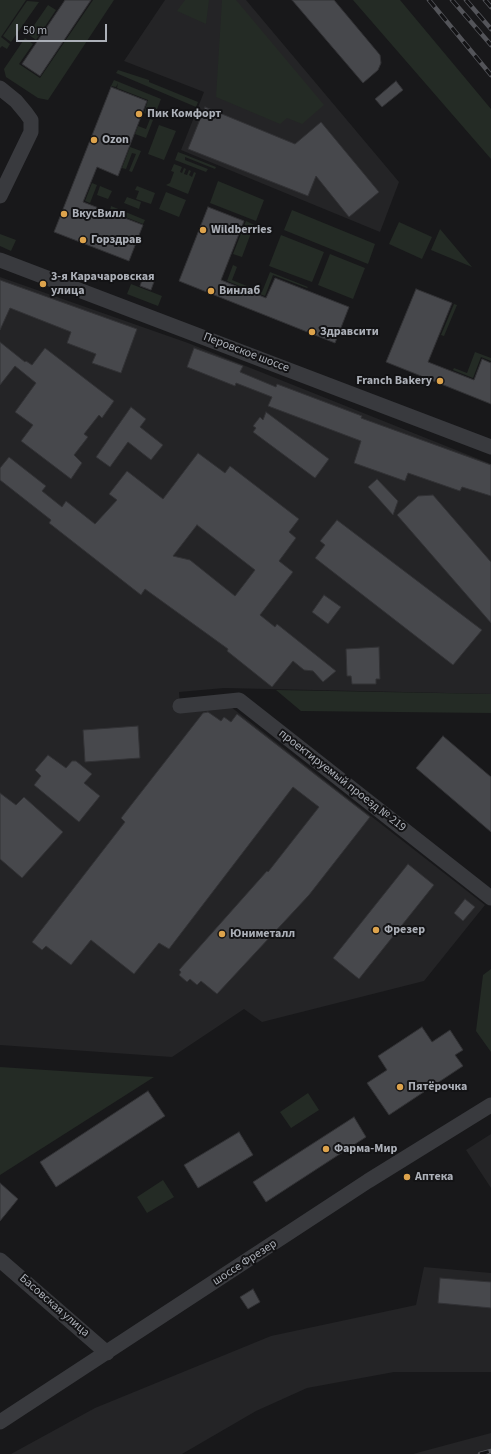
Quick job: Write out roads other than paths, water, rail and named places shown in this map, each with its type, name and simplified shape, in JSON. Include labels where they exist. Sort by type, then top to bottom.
[{"type":"street","points":[[0,88],[16,101],[31,120],[31,132],[0,196]]},
{"type":"street","name":"Перовское шоссе","points":[[0,260],[491,447]]},
{"type":"street","name":"проектируемый проезд № 219","points":[[180,706],[239,700],[491,898]]},
{"type":"street","name":"шоссе Фрезер","points":[[0,1422],[368,1181],[491,1105]]},
{"type":"street","name":"Басовская улица","points":[[0,1260],[107,1353]]},
{"type":"railway","points":[[429,0],[491,75]]},
{"type":"railway","points":[[452,0],[491,45]]},
{"type":"railway","points":[[466,0],[491,29]]},
{"type":"railway","points":[[485,0],[491,7]]},
{"type":"railway","points":[[480,1454],[491,1451]]},
{"type":"place","name":"Пик Комфорт","points":[[139,114]]},
{"type":"place","name":"Ozon","points":[[94,140]]},
{"type":"place","name":"ВкусВилл","points":[[64,214]]},
{"type":"place","name":"Wildberries","points":[[203,230]]},
{"type":"place","name":"Горздрав","points":[[83,240]]},
{"type":"place","name":"3-я Карачаровская улица","points":[[43,284]]},
{"type":"place","name":"Винлаб","points":[[211,291]]},
{"type":"place","name":"Здравсити","points":[[312,332]]},
{"type":"place","name":"Franch Bakery","points":[[440,381]]},
{"type":"place","name":"Фрезер","points":[[376,930]]},
{"type":"place","name":"Юниметалл","points":[[222,934]]},
{"type":"place","name":"Пятёрочка","points":[[400,1087]]},
{"type":"place","name":"Фарма-Мир","points":[[326,1149]]},
{"type":"place","name":"Аптека","points":[[407,1177]]}]
